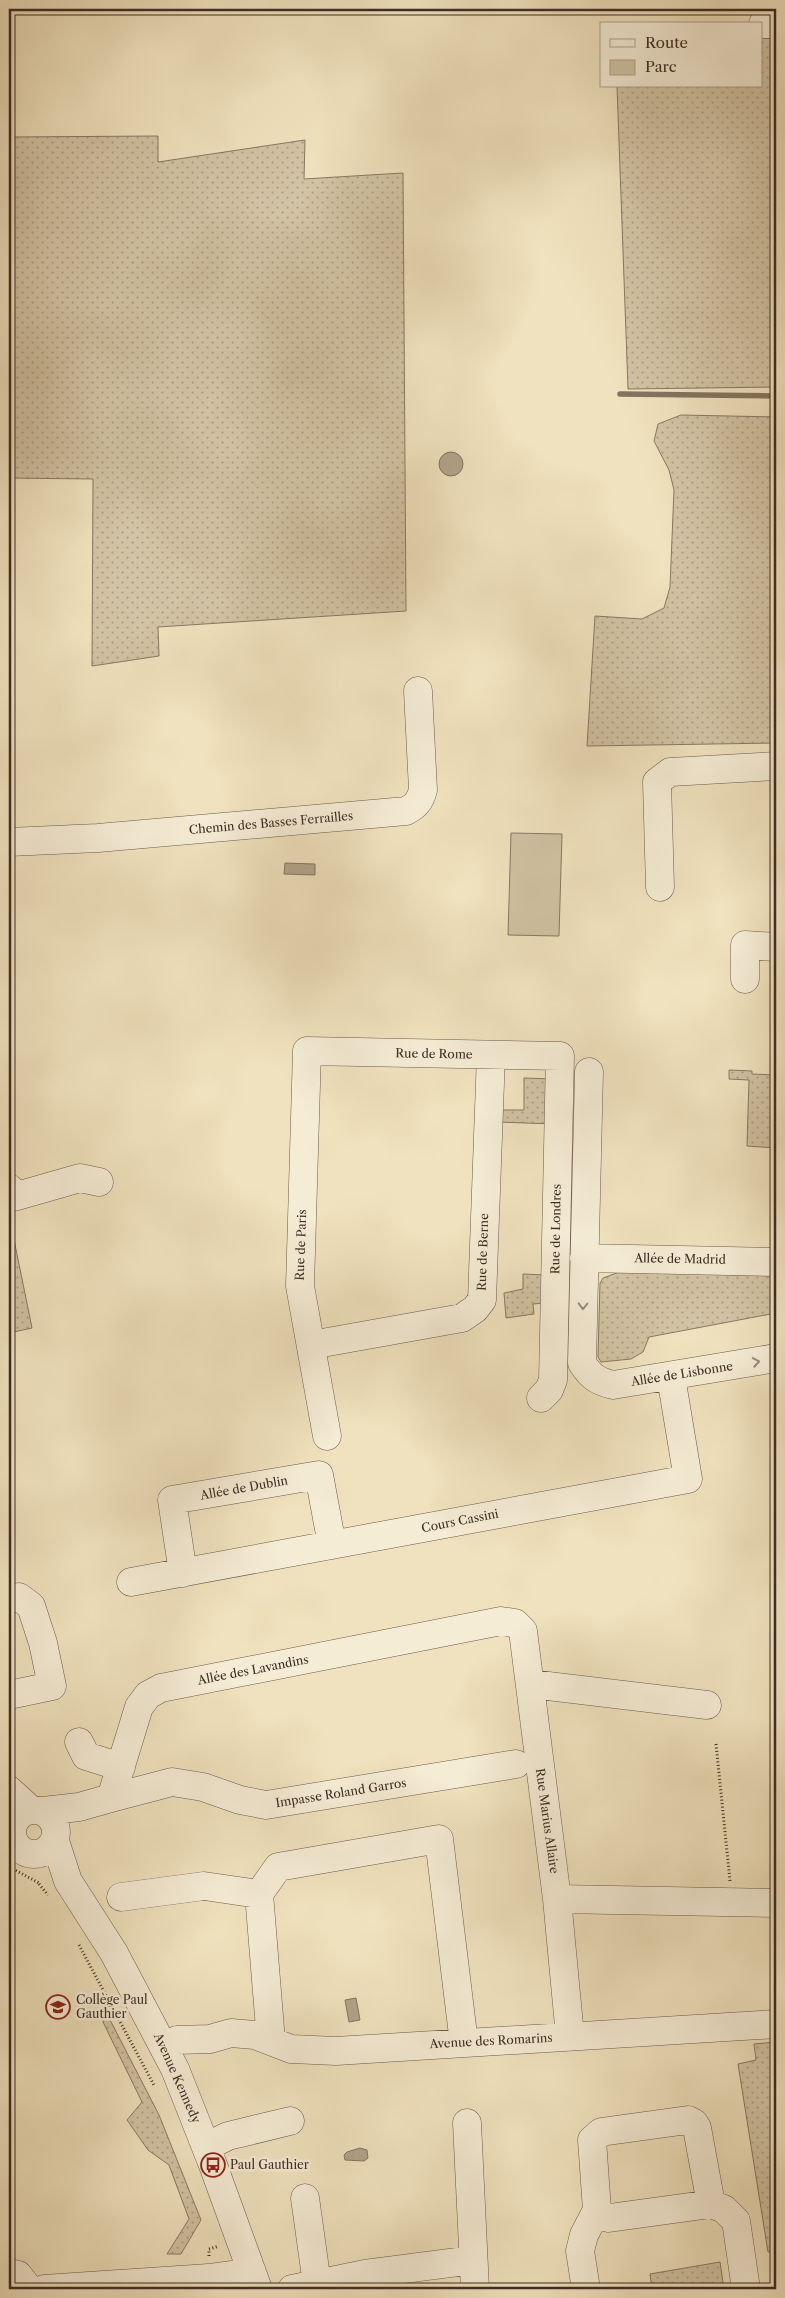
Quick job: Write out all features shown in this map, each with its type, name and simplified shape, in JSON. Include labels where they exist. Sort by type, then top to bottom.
[{"type":"street","name":"Chemin des Basses Ferrailles","points":[[9,842],[98,838],[406,811],[415,806],[421,799],[423,790],[418,691]]},
{"type":"street","points":[[660,887],[657,782],[670,772],[776,766]]},
{"type":"street","points":[[745,979],[745,945],[776,947]]},
{"type":"street","name":"Rue de Rome","points":[[307,1051],[560,1056]]},
{"type":"street","name":"Rue de Paris","points":[[307,1051],[300,1286],[327,1436]]},
{"type":"street","name":"Rue de Berne","points":[[312,1345],[462,1318],[475,1309],[482,1300],[491,1055]]},
{"type":"street","name":"Rue de Londres","points":[[540,1398],[549,1390],[553,1380],[560,1056]]},
{"type":"street","points":[[584,1258],[589,1072]]},
{"type":"street","points":[[9,1188],[17,1196],[80,1178],[99,1182]]},
{"type":"street","name":"Allée de Madrid","points":[[584,1258],[776,1262]]},
{"type":"street","name":"Allée de Lisbonne","points":[[584,1258],[582,1363],[589,1374],[597,1381],[613,1385],[671,1377],[776,1358]]},
{"type":"street","name":"Cours Cassini","points":[[131,1582],[688,1479],[671,1377]]},
{"type":"street","name":"Allée de Dublin","points":[[183,1573],[172,1500],[319,1475],[332,1545]]},
{"type":"street","points":[[9,1599],[18,1597],[31,1606],[43,1643],[52,1686],[9,1695]]},
{"type":"street","name":"Rue Marius Allaire","points":[[501,1621],[515,1623],[523,1631],[557,1899],[570,2036]]},
{"type":"street","name":"Allée des Lavandins","points":[[111,1798],[139,1707],[148,1695],[161,1688],[501,1621]]},
{"type":"street","points":[[531,1684],[707,1705]]},
{"type":"street","points":[[79,1742],[86,1756],[121,1767]]},
{"type":"street","name":"Impasse Roland Garros","points":[[111,1798],[172,1782],[203,1787],[240,1800],[266,1805],[516,1764]]},
{"type":"street","points":[[9,1790],[25,1834],[79,1807],[111,1798]]},
{"type":"street","name":"Avenue Kennedy","points":[[25,1834],[53,1883],[114,1953],[170,2058],[206,2147],[228,2238],[255,2281]]},
{"type":"street","points":[[271,2041],[259,1894],[278,1867],[439,1839],[464,2043]]},
{"type":"street","points":[[121,1897],[204,1886],[259,1894]]},
{"type":"street","points":[[557,1899],[776,1903]]},
{"type":"street","name":"Avenue des Romarins","points":[[170,2058],[177,2040],[210,2039],[231,2032],[255,2035],[292,2049],[336,2050],[776,2024]]},
{"type":"street","points":[[586,2289],[580,2251],[584,2235],[597,2210],[592,2140],[595,2135],[600,2132],[688,2120],[694,2123],[697,2128],[711,2204]]},
{"type":"street","points":[[206,2147],[228,2136],[290,2121]]},
{"type":"street","points":[[467,2123],[472,2260],[475,2289]]},
{"type":"street","points":[[305,2198],[304,2286],[365,2274],[472,2260]]},
{"type":"street","points":[[597,2210],[602,2216],[610,2218],[711,2204],[724,2209],[736,2221],[746,2289]]},
{"type":"street","points":[[9,2273],[18,2276],[28,2289]]},
{"type":"street","points":[[44,2289],[153,2286],[238,2276],[255,2281]]},
{"type":"path","points":[[716,1744],[730,1878],[730,1902]]},
{"type":"path","points":[[25,1834],[16,1870],[53,1883]]},
{"type":"path","points":[[75,1937],[159,2094]]},
{"type":"green space","points":[[762,38],[776,38],[776,387],[628,389],[617,88],[762,88]]},
{"type":"green space","points":[[158,136],[158,162],[305,140],[304,179],[403,173],[406,611],[158,627],[159,656],[92,666],[93,479],[9,478],[9,137]]},
{"type":"green space","points":[[681,415],[776,417],[776,743],[587,746],[595,616],[642,619],[664,608],[670,587],[674,490],[669,470],[654,441],[658,424]]},
{"type":"green space","points":[[511,833],[562,834],[559,936],[508,935]]},
{"type":"green space","points":[[729,1070],[752,1071],[752,1074],[776,1075],[776,1148],[747,1146],[749,1080],[729,1079]]},
{"type":"green space","points":[[524,1078],[554,1079],[553,1124],[497,1122],[497,1110],[524,1110]]},
{"type":"green space","points":[[9,1215],[32,1328],[9,1333]]},
{"type":"green space","points":[[622,1271],[776,1276],[776,1313],[649,1337],[643,1352],[631,1359],[601,1362],[598,1357],[600,1283],[603,1278]]},
{"type":"green space","points":[[523,1274],[545,1275],[545,1303],[533,1304],[534,1314],[506,1318],[504,1293],[523,1289]]},
{"type":"green space","points":[[107,2014],[159,2115],[201,2220],[181,2254],[167,2254],[189,2219],[169,2165],[148,2150],[127,2120],[142,2102],[103,2022]]},
{"type":"green space","points":[[776,2042],[776,2251],[768,2252],[738,2064],[756,2060],[754,2044]]},
{"type":"green space","points":[[720,2262],[724,2289],[652,2289],[650,2274]]},
{"type":"shaded area","points":[[451,452],[459,456],[463,464],[459,472],[451,476],[443,472],[439,464],[443,456]]},
{"type":"shaded area","points":[[285,863],[315,864],[315,875],[284,874]]},
{"type":"shaded area","points":[[356,1998],[360,2020],[349,2022],[345,2000]]},
{"type":"shaded area","points":[[360,2148],[367,2150],[368,2158],[364,2161],[345,2160],[344,2155],[347,2152]]},
{"type":"waterway","points":[[620,394],[776,396]]},
{"type":"place","name":"Collège Paul Gauthier","points":[[58,2007]]},
{"type":"place","name":"Paul Gauthier","points":[[213,2165]]}]
